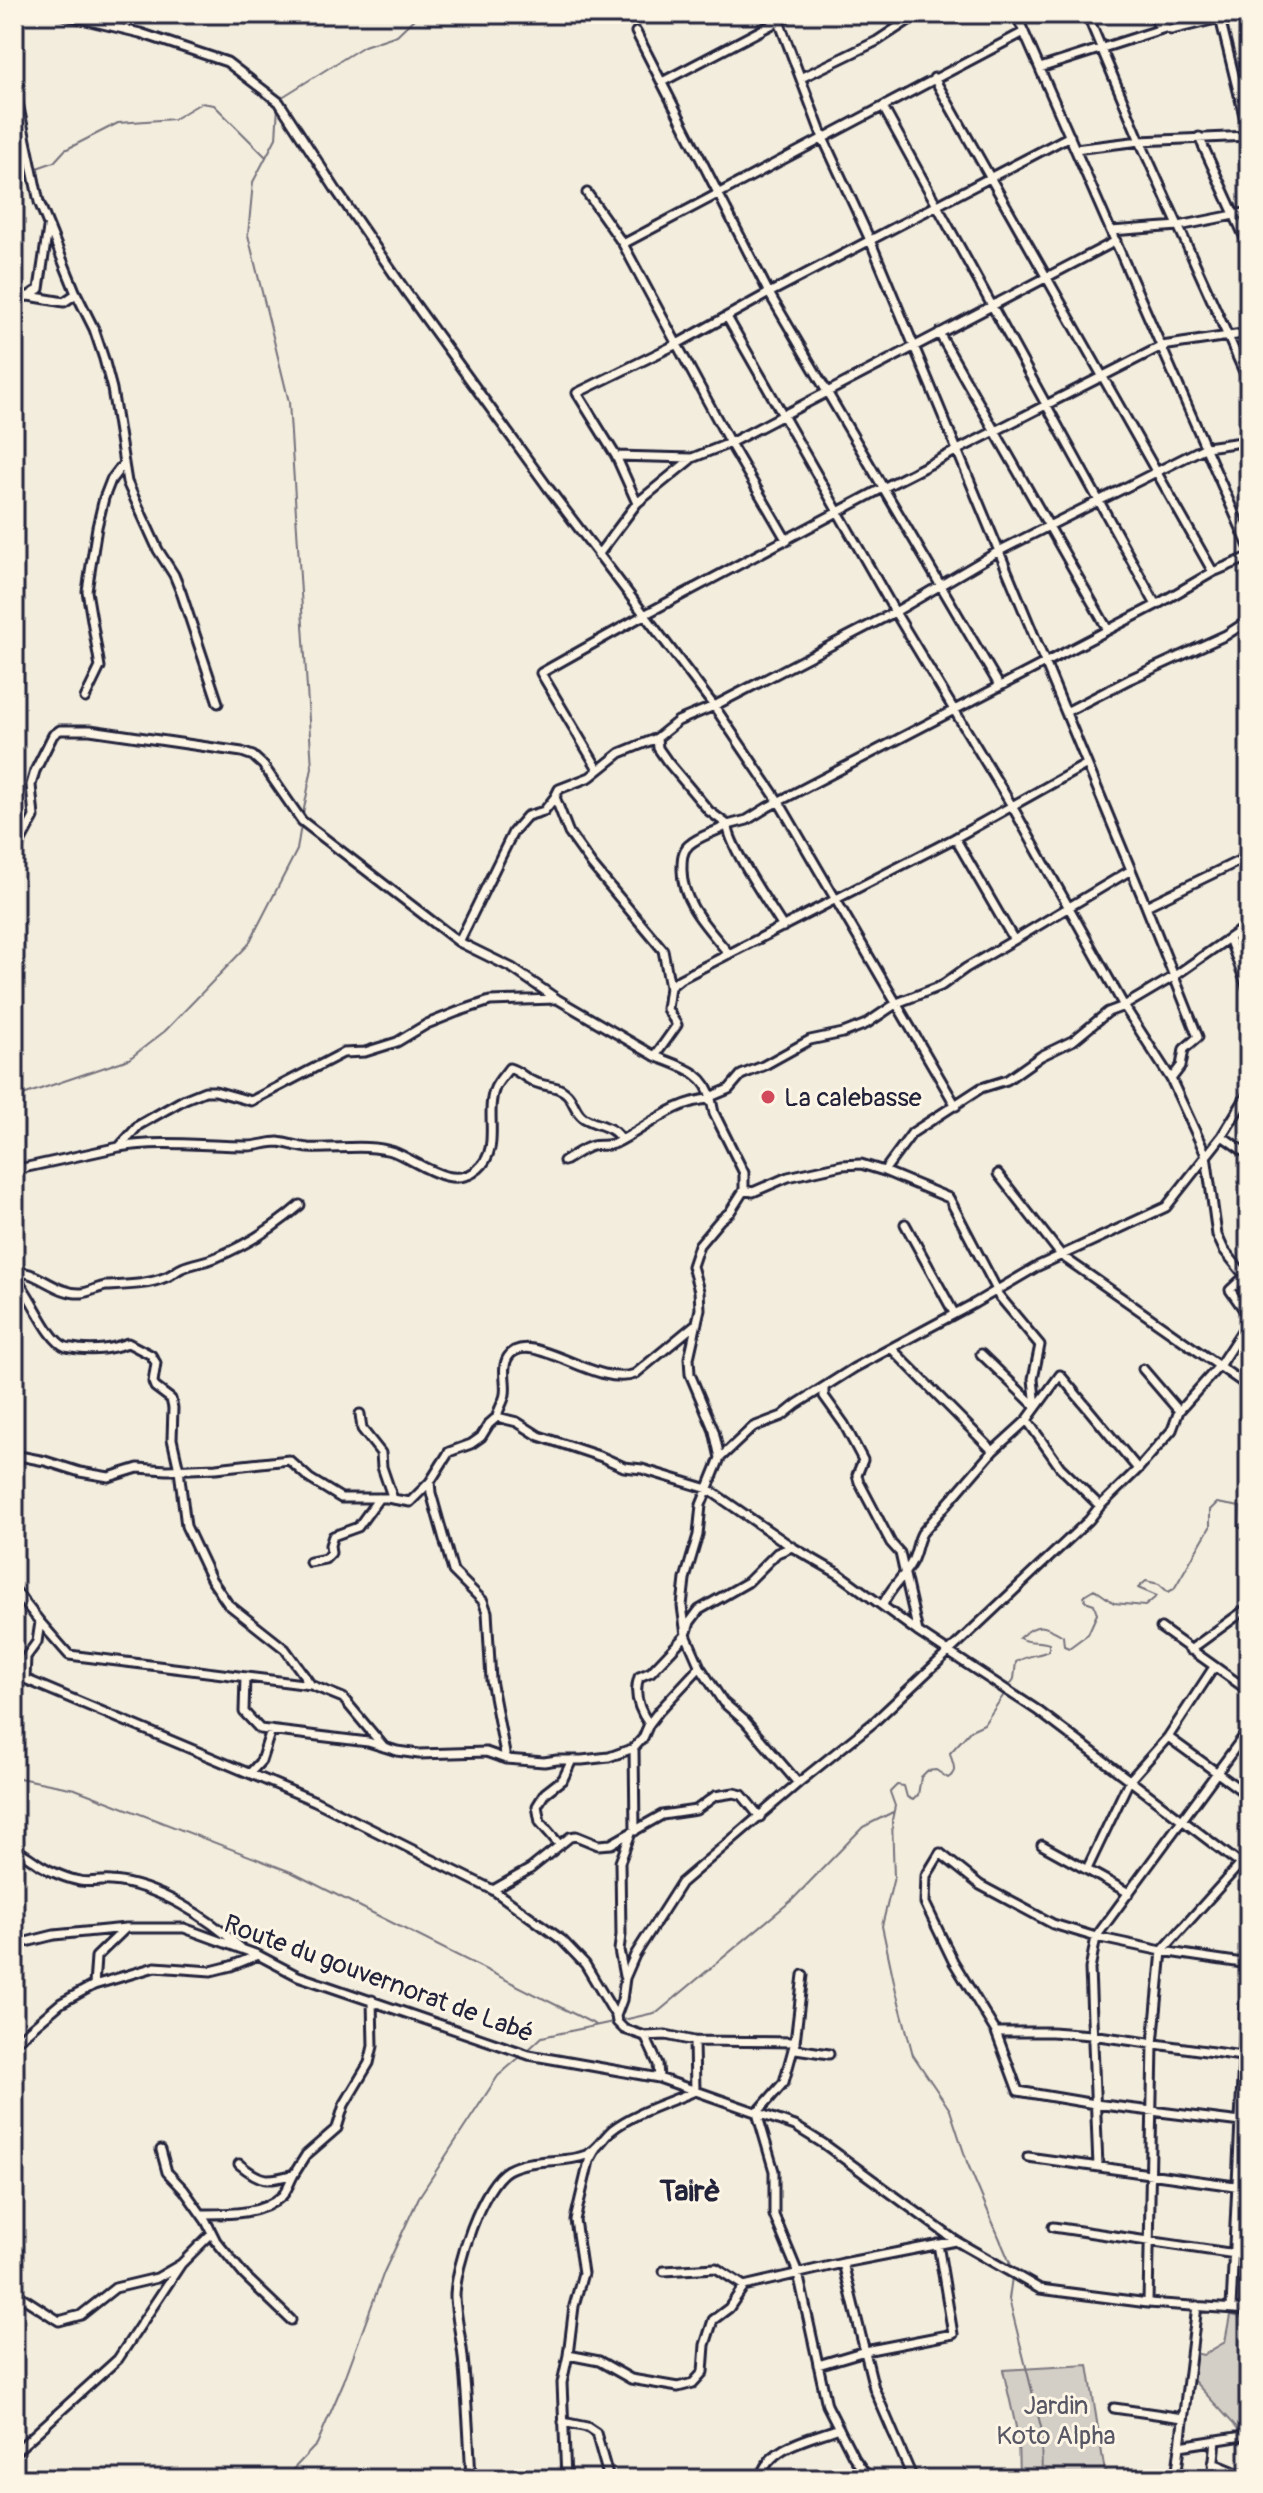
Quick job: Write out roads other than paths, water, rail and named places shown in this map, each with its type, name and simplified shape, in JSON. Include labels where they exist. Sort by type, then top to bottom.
[{"type":"street","points":[[61,14],[140,33],[227,62],[279,102],[407,293],[598,555],[714,706],[779,802],[956,1106]]},
{"type":"street","points":[[662,82],[792,14]]},
{"type":"street","points":[[801,78],[877,41],[918,14]]},
{"type":"street","points":[[1016,14],[1249,547]]},
{"type":"street","points":[[1087,14],[1140,141],[1249,383]]},
{"type":"street","points":[[1075,149],[1140,141],[1249,136],[1220,16],[1171,30],[1157,23],[1153,14]]},
{"type":"street","points":[[779,21],[823,138],[915,346],[1198,1037],[1184,1049],[1181,1066],[1171,1079]]},
{"type":"street","points":[[1040,68],[1165,28]]},
{"type":"street","points":[[636,32],[769,293],[999,685]]},
{"type":"street","points":[[623,244],[1024,32]]},
{"type":"street","points":[[934,78],[1213,572]]},
{"type":"street","points":[[14,84],[39,202],[104,359],[127,482],[134,502],[181,592],[218,703]]},
{"type":"street","points":[[883,107],[1156,605]]},
{"type":"street","points":[[637,503],[616,456],[577,393],[677,344],[1070,136]]},
{"type":"street","points":[[1199,137],[1249,247]]},
{"type":"street","points":[[587,193],[623,244],[730,443],[787,541]]},
{"type":"street","points":[[1111,231],[1179,226],[1249,212]]},
{"type":"street","points":[[29,296],[39,289],[49,226]]},
{"type":"street","points":[[598,555],[637,503],[692,458],[730,443],[1116,241]]},
{"type":"street","points":[[14,297],[29,296],[64,302],[76,294]]},
{"type":"street","points":[[616,2016],[625,1978],[635,1955],[681,1883],[873,1723],[1089,1520],[1172,1430],[1179,1411],[1219,1366],[1249,1318],[1230,1290],[1245,1276],[1224,1250],[1217,1235],[1206,1155],[1171,1079],[1124,1006],[1012,806],[895,612],[727,317]]},
{"type":"street","points":[[939,333],[1108,630]]},
{"type":"street","points":[[598,769],[541,673],[957,449],[1162,346],[1249,333]]},
{"type":"street","points":[[459,942],[513,832],[527,816],[544,811],[559,789],[590,777],[620,753],[657,738],[678,721],[714,706],[895,612],[999,551],[1206,447],[1249,441]]},
{"type":"street","points":[[616,456],[692,458]]},
{"type":"street","points":[[85,698],[100,667],[87,591],[97,527],[111,480],[124,463]]},
{"type":"street","points":[[729,954],[687,896],[682,882],[683,853],[689,845],[728,825],[747,820],[1213,572],[1249,557]]},
{"type":"street","points":[[1066,712],[1226,635],[1249,620]]},
{"type":"street","points":[[14,854],[34,817],[31,785],[35,771],[53,735],[60,730],[90,730],[242,752],[263,765],[302,821],[459,942],[512,968],[557,999],[655,1056],[700,1076],[708,1087],[714,1113],[744,1173],[744,1190],[730,1212],[699,1245],[692,1266],[699,1291],[699,1321],[689,1358],[690,1374],[714,1431],[720,1458]]},
{"type":"street","points":[[657,738],[658,748],[667,761],[709,811],[728,825]]},
{"type":"street","points":[[670,987],[680,979],[955,838],[1087,764]]},
{"type":"street","points":[[555,797],[569,833],[663,950],[670,987],[667,1009],[677,1025],[655,1056]]},
{"type":"street","points":[[728,825],[727,832],[737,853],[783,927]]},
{"type":"street","points":[[955,838],[1014,940]]},
{"type":"street","points":[[1146,906],[1249,856]]},
{"type":"street","points":[[1240,860],[1249,873]]},
{"type":"street","points":[[564,1161],[592,1146],[602,1147],[621,1140],[683,1104],[710,1098],[729,1089],[741,1075],[810,1040],[866,1024],[897,1003],[941,986],[1131,870]]},
{"type":"street","points":[[884,1171],[912,1133],[981,1088],[1007,1080],[1041,1056],[1074,1040],[1108,1012],[1173,977],[1249,924]]},
{"type":"street","points":[[1229,938],[1249,992]]},
{"type":"street","points":[[119,1147],[139,1125],[205,1091],[251,1101],[343,1053],[365,1052],[397,1042],[427,1024],[490,1001],[557,999]]},
{"type":"street","points":[[14,1170],[119,1147],[169,1144],[250,1146],[278,1142],[307,1148],[392,1151],[440,1174],[463,1177],[475,1173],[489,1154],[494,1088],[509,1068],[534,1082],[563,1090],[573,1100],[580,1115],[617,1133],[621,1140]]},
{"type":"street","points":[[798,1783],[745,1721],[723,1702],[700,1667],[686,1635],[682,1606],[685,1579],[698,1535],[701,1505],[720,1458],[753,1427],[782,1416],[854,1368],[1038,1266],[1166,1207],[1222,1136],[1249,1092]]},
{"type":"street","points":[[1222,1136],[1249,1155]]},
{"type":"street","points":[[744,1190],[753,1192],[788,1177],[861,1164],[949,1198],[996,1290],[1040,1345],[1033,1379],[1036,1407]]},
{"type":"street","points":[[998,1174],[1062,1256],[1249,1387]]},
{"type":"street","points":[[300,1205],[230,1251],[184,1267],[165,1278],[83,1293],[49,1285],[33,1274],[20,1271],[14,1274],[38,1309],[50,1334],[64,1347],[106,1351],[128,1343],[151,1355],[156,1363],[155,1387],[171,1399],[173,1408],[172,1439],[186,1526],[211,1579],[228,1604],[285,1649],[311,1685]]},
{"type":"street","points":[[905,1224],[954,1313]]},
{"type":"street","points":[[14,1455],[109,1477],[138,1468],[179,1470],[289,1460],[310,1479],[341,1498],[410,1502],[430,1482],[449,1452],[481,1437],[497,1417],[506,1391],[508,1357],[518,1349],[542,1349],[600,1374],[627,1377],[635,1374],[699,1321]]},
{"type":"street","points":[[892,1349],[993,1451]]},
{"type":"street","points":[[981,1354],[1036,1407]]},
{"type":"street","points":[[1143,1369],[1179,1411]]},
{"type":"street","points":[[883,1605],[913,1561],[922,1533],[993,1451],[1027,1420],[1060,1375],[1138,1469]]},
{"type":"street","points":[[824,1388],[824,1396],[844,1424],[863,1460],[857,1475],[859,1482],[891,1543],[900,1553],[918,1632]]},
{"type":"street","points":[[360,1414],[362,1429],[381,1453],[382,1467],[393,1499]]},
{"type":"street","points":[[497,1417],[517,1422],[539,1436],[624,1467],[642,1469],[708,1489],[792,1547],[839,1574],[918,1632],[1037,1710],[1240,1864],[1249,1867]]},
{"type":"street","points":[[1027,1420],[1060,1467],[1100,1506]]},
{"type":"street","points":[[430,1482],[453,1571],[483,1601],[487,1612],[491,1680],[506,1759]]},
{"type":"street","points":[[310,1562],[325,1559],[331,1553],[333,1536],[358,1527],[379,1498]]},
{"type":"street","points":[[649,1724],[642,1714],[635,1690],[639,1677],[651,1672],[686,1635],[690,1622],[699,1610],[748,1582],[777,1553],[792,1547]]},
{"type":"street","points":[[14,1589],[69,1655],[311,1685],[343,1698],[384,1747]]},
{"type":"street","points":[[1190,1650],[1249,1607]]},
{"type":"street","points":[[25,1679],[26,1657],[37,1642],[40,1622]]},
{"type":"street","points":[[1161,1628],[1249,1691]]},
{"type":"street","points":[[245,1677],[244,1712],[260,1729],[357,1740],[419,1754],[486,1752],[506,1759],[544,1762],[609,1757],[634,1748],[649,1724],[700,1667]]},
{"type":"street","points":[[1087,1869],[1129,1781],[1168,1737],[1214,1667]]},
{"type":"street","points":[[14,1676],[315,1801],[493,1890],[562,1940],[578,1956],[624,2029],[645,2036],[666,2035],[694,2041],[795,2042]]},
{"type":"street","points":[[1098,2166],[1090,1969],[1096,1937],[1249,1729]]},
{"type":"street","points":[[250,1773],[261,1761],[271,1730]]},
{"type":"street","points":[[1168,1737],[1249,1796]]},
{"type":"street","points":[[625,1978],[619,1950],[620,1862],[633,1832],[634,1748]]},
{"type":"street","points":[[559,1844],[540,1822],[537,1806],[545,1793],[563,1779],[572,1760]]},
{"type":"street","points":[[493,1890],[530,1869],[565,1839],[576,1836],[598,1845],[611,1844],[662,1815],[696,1810],[715,1796],[742,1795],[760,1817]]},
{"type":"street","points":[[1042,1845],[1129,1893]]},
{"type":"street","points":[[14,1849],[43,1867],[82,1882],[111,1881],[132,1885],[185,1906],[222,1930],[244,1951]]},
{"type":"street","points":[[1245,2122],[1095,2104],[1018,2091],[996,2032],[953,1961],[925,1903],[926,1876],[940,1853],[980,1885],[1053,1924],[1162,1951],[1248,1964]]},
{"type":"street","points":[[1148,2303],[1153,2044],[1162,1951],[1249,1854]]},
{"type":"street","points":[[94,1985],[96,1957],[126,1928]]},
{"type":"street","name":"Route du gouvernorat de Labé","points":[[14,1945],[54,1935],[126,1928],[184,1928],[258,1955],[298,1976],[529,2055],[659,2078],[795,2126],[956,2241],[1040,2289],[1148,2303],[1249,2310]]},
{"type":"street","points":[[1231,2308],[1237,2187],[1245,2122],[1249,1934]]},
{"type":"street","points":[[14,2043],[61,2003],[94,1985],[155,1967],[211,1971],[258,1955]]},
{"type":"street","points":[[803,1975],[795,2042],[784,2082],[757,2113],[774,2171],[774,2215],[798,2273],[827,2405],[853,2456],[869,2479]]},
{"type":"street","points":[[202,2214],[262,2209],[284,2195],[306,2155],[337,2128],[344,2105],[369,2063],[373,2046],[372,2000]]},
{"type":"street","points":[[996,2032],[1091,2035],[1246,2056]]},
{"type":"street","points":[[645,2036],[653,2050],[659,2078]]},
{"type":"street","points":[[471,2479],[463,2359],[455,2296],[458,2275],[478,2211],[487,2194],[507,2171],[538,2161],[584,2156],[630,2119],[695,2091],[694,2041]]},
{"type":"street","points":[[795,2042],[796,2049],[829,2054]]},
{"type":"street","points":[[566,2479],[562,2383],[574,2306],[583,2273],[575,2220],[589,2161],[596,2148]]},
{"type":"street","points":[[161,2150],[167,2172],[202,2214],[212,2233],[245,2276],[291,2320]]},
{"type":"street","points":[[1028,2157],[1249,2188]]},
{"type":"street","points":[[239,2164],[256,2178],[270,2180],[294,2174]]},
{"type":"street","points":[[1053,2227],[1249,2256]]},
{"type":"street","points":[[14,2453],[118,2359],[181,2264],[212,2233]]},
{"type":"street","points":[[568,2355],[599,2361],[631,2379],[678,2387],[693,2383],[703,2372],[705,2345],[713,2320],[729,2308],[744,2286],[956,2241]]},
{"type":"street","points":[[818,2365],[865,2351],[953,2334],[938,2244]]},
{"type":"street","points":[[843,2263],[874,2388],[913,2479]]},
{"type":"street","points":[[14,2292],[59,2321],[81,2315],[115,2288],[157,2278],[181,2264]]},
{"type":"street","points":[[664,2271],[716,2268],[744,2286]]},
{"type":"street","points":[[1176,2479],[1197,2306]]},
{"type":"street","points":[[1114,2408],[1183,2418]]},
{"type":"street","points":[[563,2422],[587,2427],[596,2433],[609,2479]]},
{"type":"street","points":[[760,2479],[768,2462],[784,2449],[839,2428]]},
{"type":"street","points":[[1180,2446],[1249,2435]]},
{"type":"street","points":[[1212,2479],[1216,2440]]},
{"type":"street","points":[[1213,2463],[1249,2478]]},
{"type":"waterway","points":[[279,99],[364,46],[397,35],[419,14]]},
{"type":"waterway","points":[[34,169],[54,162],[65,150],[118,123],[174,119],[201,103],[214,105],[265,156]]},
{"type":"waterway","points":[[278,106],[276,138],[253,182],[248,235],[289,402],[312,768],[302,819]]},
{"type":"waterway","points":[[14,177],[28,172]]},
{"type":"waterway","points":[[14,1098],[129,1059],[165,1031],[248,945],[297,850],[301,825]]},
{"type":"waterway","points":[[1008,1688],[1014,1679],[1016,1662],[1049,1651],[1049,1644],[1019,1638],[1025,1633],[1036,1627],[1045,1627],[1063,1636],[1064,1646],[1069,1648],[1088,1634],[1097,1614],[1094,1604],[1085,1601],[1084,1595],[1094,1589],[1114,1603],[1145,1606],[1157,1596],[1138,1588],[1146,1581],[1159,1584],[1168,1592],[1174,1589],[1210,1527],[1210,1510],[1217,1503],[1240,1507],[1239,1528],[1249,1528]]},
{"type":"waterway","points":[[1005,1693],[984,1724],[971,1730],[950,1753],[954,1767],[948,1778],[936,1770],[927,1771],[921,1777],[918,1795],[913,1800],[907,1797],[904,1786],[897,1785],[890,1792],[895,1806],[892,1820],[894,1877],[882,1926],[913,2055],[950,2110],[967,2162],[1013,2270]]},
{"type":"waterway","points":[[14,1777],[75,1789],[291,1872],[596,2025]]},
{"type":"waterway","points":[[619,2021],[658,2012],[792,1900],[863,1827],[893,1812]]},
{"type":"waterway","points":[[526,2052],[542,2037],[613,2022]]},
{"type":"waterway","points":[[284,2479],[317,2444],[384,2272],[419,2197],[498,2076],[521,2056]]},
{"type":"waterway","points":[[1012,2277],[1009,2299],[1041,2427],[1042,2479]]},
{"type":"waterway","points":[[225,2479],[234,2476],[242,2479]]},
{"type":"place","name":"La calebasse","points":[[768,1097]]},
{"type":"district","name":"Tairè","points":[[690,2191]]},
{"type":"park label","name":"Jardin Koto Alpha","points":[[1056,2420]]}]
